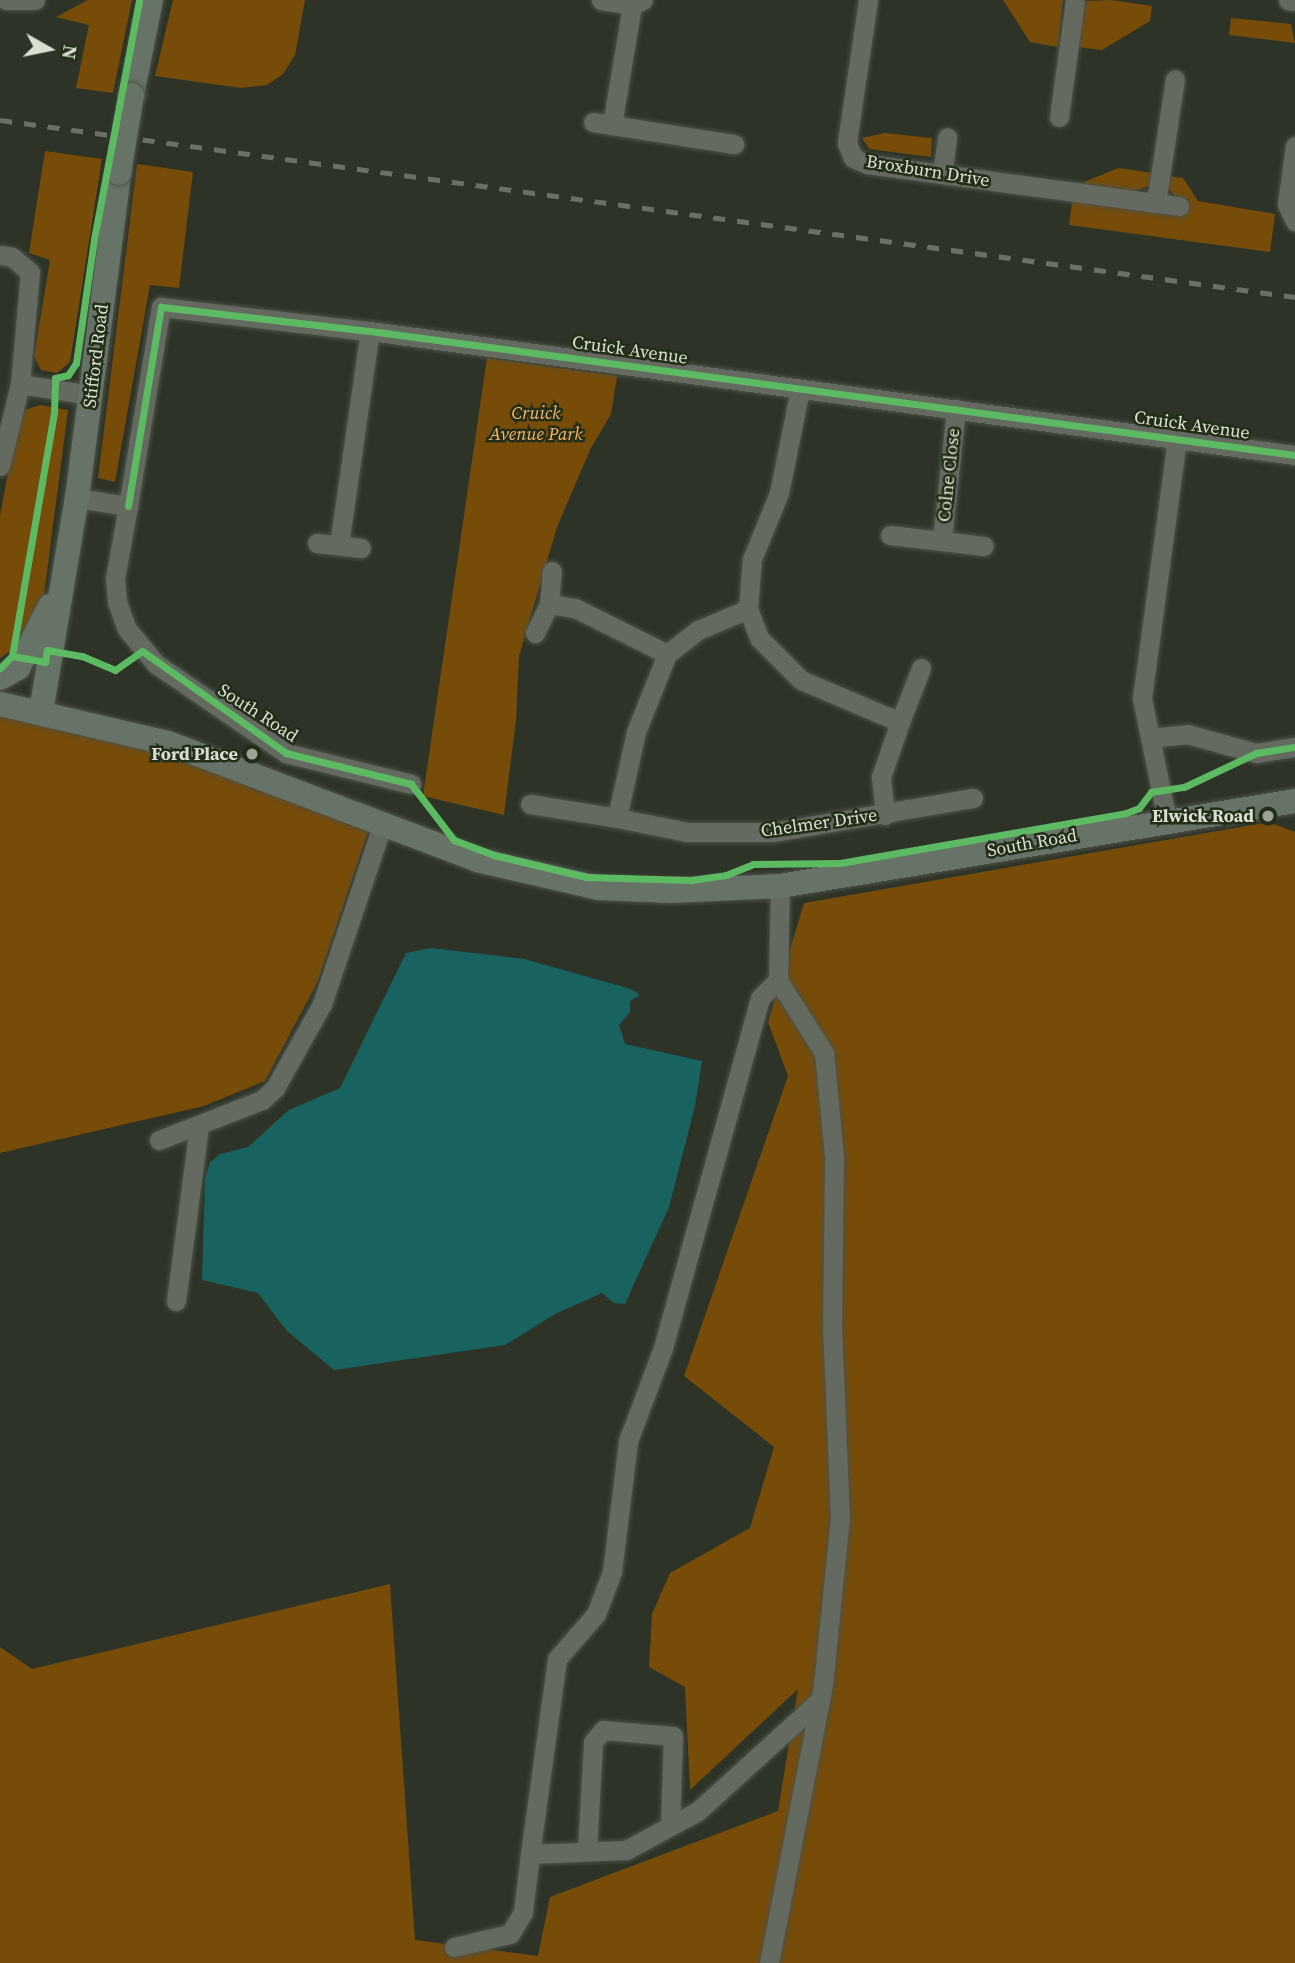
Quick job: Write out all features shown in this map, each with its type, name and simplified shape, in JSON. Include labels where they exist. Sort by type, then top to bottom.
[{"type":"main road","name":"Stifford Road","points":[[41,712],[68,561],[119,173],[151,0]]},
{"type":"main road","points":[[0,678],[18,668],[36,640],[68,561]]},
{"type":"main road","name":"South Road","points":[[0,705],[41,712],[168,743],[477,860],[598,888],[672,891],[780,886],[1295,801]]},
{"type":"street","points":[[6,0],[35,0]]},
{"type":"street","points":[[601,0],[638,3],[603,124],[734,144]]},
{"type":"street","name":"Broxburn Drive","points":[[868,0],[847,143],[853,158],[867,164],[1179,206]]},
{"type":"street","points":[[1059,117],[1075,0]]},
{"type":"street","points":[[1288,0],[1295,1]]},
{"type":"street","points":[[1156,203],[1175,79]]},
{"type":"street","points":[[942,174],[947,138]]},
{"type":"street","points":[[1295,146],[1287,204],[1295,221]]},
{"type":"street","points":[[0,255],[12,257],[30,272],[20,384],[0,466]]},
{"type":"street","name":"Cruick Avenue","points":[[128,506],[161,307],[370,331],[1295,456]]},
{"type":"street","points":[[339,545],[370,331]]},
{"type":"street","points":[[20,384],[91,395]]},
{"type":"street","points":[[800,389],[779,493],[752,559],[748,608],[759,638],[779,663],[801,680],[900,722]]},
{"type":"street","name":"Colne Close","points":[[942,541],[956,409]]},
{"type":"street","points":[[1167,820],[1142,698],[1177,439]]},
{"type":"street","points":[[77,498],[128,506]]},
{"type":"street","name":"South Road","points":[[128,506],[115,578],[117,602],[142,651],[286,753],[411,784]]},
{"type":"street","name":"Colne Close","points":[[890,535],[984,546]]},
{"type":"street","points":[[317,543],[361,548]]},
{"type":"street","points":[[535,633],[548,604],[552,571]]},
{"type":"street","points":[[548,604],[575,608],[609,621],[667,654]]},
{"type":"street","points":[[617,818],[636,732],[667,654],[698,630],[748,608]]},
{"type":"street","name":"Chelmer Drive","points":[[530,804],[687,832],[774,832],[885,815],[881,777],[921,668]]},
{"type":"street","points":[[1150,738],[1187,734],[1256,753],[1295,747]]},
{"type":"street","points":[[885,815],[973,798]]},
{"type":"street","points":[[159,1140],[262,1100],[296,1058],[336,967],[383,823]]},
{"type":"street","points":[[769,1963],[820,1700],[840,1518],[832,1330],[834,1156],[824,1053],[778,980],[780,886]]},
{"type":"street","points":[[454,1947],[510,1934],[523,1912],[558,1659],[596,1614],[612,1572],[628,1441],[663,1348],[760,998],[778,980]]},
{"type":"street","points":[[176,1301],[199,1126]]},
{"type":"street","points":[[530,1854],[626,1850],[698,1811],[820,1700]]},
{"type":"street","points":[[587,1851],[593,1742],[603,1730],[673,1736],[670,1826]]},
{"type":"green space","points":[[88,0],[132,0],[113,93],[76,88],[89,25],[56,17]]},
{"type":"green space","points":[[173,0],[305,0],[295,55],[283,74],[267,85],[241,88],[155,76]]},
{"type":"green space","points":[[1003,0],[1063,0],[1058,47],[1030,42]]},
{"type":"green space","points":[[1110,0],[1152,6],[1150,21],[1102,50],[1076,47],[1086,1]]},
{"type":"green space","points":[[1231,18],[1291,24],[1295,43],[1229,35]]},
{"type":"green space","points":[[885,133],[932,138],[931,157],[869,149],[862,138]]},
{"type":"green space","points":[[45,151],[102,159],[70,362],[57,373],[41,370],[34,356],[50,260],[29,253]]},
{"type":"green space","points":[[137,164],[193,172],[179,288],[150,285],[115,482],[98,478]]},
{"type":"green space","points":[[1118,168],[1153,173],[1152,185],[1132,192],[1077,185]]},
{"type":"green space","points":[[1167,176],[1183,178],[1198,201],[1275,214],[1270,252],[1069,225],[1072,203],[1083,198],[1176,197],[1165,185]]},
{"type":"green space","name":"Cruick Avenue Park","points":[[487,358],[617,376],[611,414],[590,450],[557,527],[519,656],[516,720],[504,815],[423,796]]},
{"type":"green space","points":[[40,405],[68,410],[44,595],[20,645],[0,658],[0,516],[19,412]]},
{"type":"green space","points":[[0,715],[172,757],[369,829],[317,983],[265,1081],[204,1106],[0,1153]]},
{"type":"green space","points":[[1269,822],[1295,832],[1295,1963],[0,1963],[0,1647],[32,1669],[390,1584],[415,1940],[538,1956],[550,1897],[778,1811],[798,1689],[690,1790],[685,1687],[649,1667],[652,1614],[670,1573],[750,1528],[774,1447],[684,1376],[788,1076],[768,1022],[804,903]]},
{"type":"water","points":[[431,948],[524,959],[631,989],[640,995],[630,1001],[630,1012],[619,1025],[625,1044],[702,1061],[695,1106],[669,1207],[625,1304],[614,1303],[602,1293],[555,1314],[505,1345],[334,1370],[287,1331],[258,1293],[202,1280],[205,1179],[210,1162],[220,1154],[248,1147],[289,1110],[340,1088],[406,953]]},
{"type":"railway","points":[[0,120],[1295,297]]},
{"type":"cycle path","points":[[0,668],[12,656],[54,412],[55,378],[68,375],[76,363],[94,239],[139,0]]},
{"type":"cycle path","points":[[128,506],[161,307],[370,331],[1295,455]]},
{"type":"cycle path","points":[[12,656],[45,662],[47,650],[82,656],[115,670],[142,651],[286,753],[411,784],[454,840],[494,855],[586,877],[691,880],[726,875],[753,864],[840,863],[1126,813],[1139,808],[1151,792],[1184,787],[1256,753],[1295,747]]},
{"type":"place","name":"Ford Place","points":[[252,754]]},
{"type":"place","name":"Elwick Road","points":[[1268,816]]}]
